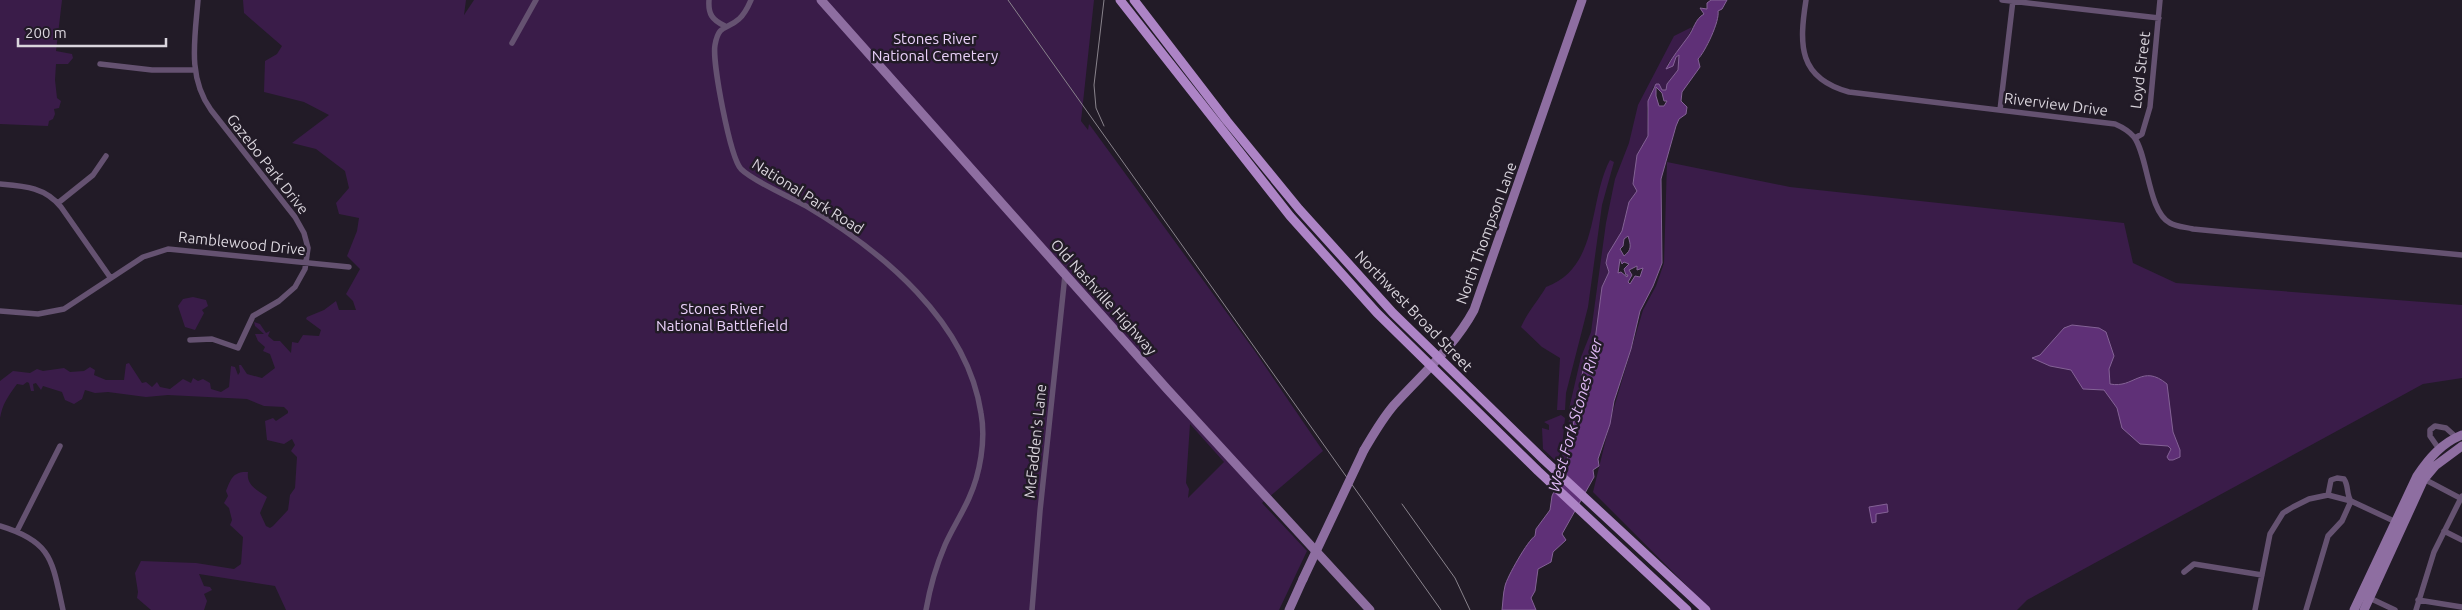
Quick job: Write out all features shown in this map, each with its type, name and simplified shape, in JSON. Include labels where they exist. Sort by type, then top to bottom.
[{"type":"main road","name":"Old Nashville Highway","points":[[821,0],[1065,275],[1370,610]]},
{"type":"main road","name":"Northwest Broad Street","points":[[1120,0],[1240,156],[1376,313],[1538,471],[1687,610]]},
{"type":"main road","name":"Northwest Broad Street","points":[[1134,0],[1207,95],[1299,209],[1393,313],[1544,460],[1706,610]]},
{"type":"main road","name":"North Thompson Lane","points":[[1289,610],[1364,450],[1394,406],[1461,332],[1474,310],[1582,0]]},
{"type":"main road","points":[[1140,27],[1150,20]]},
{"type":"main road","points":[[1199,102],[1207,95]]},
{"type":"main road","points":[[1240,156],[1250,148]]},
{"type":"main road","points":[[1290,216],[1299,209]]},
{"type":"main road","points":[[1324,254],[1332,246]]},
{"type":"main road","points":[[2354,610],[2366,596],[2421,478],[2427,461],[2439,449],[2459,436]]},
{"type":"main road","points":[[2421,478],[2462,446]]},
{"type":"main road","points":[[2364,610],[2366,596]]},
{"type":"street","name":"Gazebo Park Drive","points":[[190,340],[212,339],[238,348],[250,319],[256,313],[279,301],[295,287],[307,262],[307,243],[300,224],[208,106],[194,70],[198,0]]},
{"type":"street","points":[[512,43],[536,0]]},
{"type":"street","points":[[709,0],[711,17],[715,22],[725,26]]},
{"type":"street","name":"National Park Road","points":[[750,0],[739,20],[725,26],[715,43],[714,61],[733,154],[738,164],[746,173],[808,207],[844,231],[905,281],[945,329],[974,383],[982,420],[979,465],[970,498],[938,562],[926,610]]},
{"type":"street","name":"Riverview Drive","points":[[1806,0],[1802,24],[1803,54],[1808,66],[1822,82],[1849,92],[2115,124],[2135,138]]},
{"type":"street","points":[[2002,0],[2159,18]]},
{"type":"street","name":"Loyd Street","points":[[2135,138],[2142,134],[2148,116],[2160,0]]},
{"type":"street","points":[[2000,110],[2013,1]]},
{"type":"street","points":[[100,64],[152,70],[194,70]]},
{"type":"street","points":[[2135,138],[2157,205],[2161,214],[2169,223],[2193,229],[2462,255]]},
{"type":"street","points":[[58,203],[93,175],[106,156]]},
{"type":"street","points":[[0,184],[35,188],[58,203],[110,277]]},
{"type":"street","name":"Ramblewood Drive","points":[[0,312],[38,314],[63,309],[143,257],[168,249],[349,267]]},
{"type":"street","name":"McFadden's Lane","points":[[1032,610],[1040,511],[1065,275]]},
{"type":"street","points":[[2439,449],[2430,436],[2430,430],[2435,426],[2446,428],[2459,436]]},
{"type":"street","points":[[17,531],[60,446]]},
{"type":"street","points":[[2328,495],[2331,480],[2337,478],[2344,480],[2347,484],[2347,495],[2351,501]]},
{"type":"street","points":[[2416,610],[2434,552],[2462,498],[2421,478]]},
{"type":"street","points":[[2255,610],[2270,534],[2283,513],[2309,499],[2328,495],[2351,501],[2399,524]]},
{"type":"street","points":[[2306,610],[2328,536],[2342,520],[2351,501]]},
{"type":"street","points":[[0,526],[17,531],[33,539],[49,558],[63,610]]},
{"type":"street","points":[[2444,531],[2462,540]]},
{"type":"street","points":[[2184,572],[2194,564],[2262,575]]},
{"type":"street","points":[[2366,596],[2395,610]]},
{"type":"street","points":[[2418,600],[2461,607],[2462,599]]},
{"type":"green space","points":[[0,0],[62,0],[56,51],[72,54],[73,58],[68,64],[56,64],[57,98],[61,101],[59,108],[54,109],[55,114],[53,119],[49,121],[48,126],[0,124]]},
{"type":"green space","name":"Stones River National Battlefield","points":[[243,0],[466,0],[464,15],[474,0],[1094,0],[1081,121],[1088,130],[1089,124],[1254,350],[1323,451],[1262,503],[1307,551],[1279,610],[286,610],[275,586],[199,574],[204,586],[210,587],[212,590],[204,594],[207,601],[204,610],[151,610],[137,598],[135,573],[141,561],[196,563],[234,569],[241,564],[243,537],[230,525],[232,520],[229,508],[224,503],[228,496],[226,491],[231,479],[236,474],[248,472],[251,484],[267,497],[260,513],[266,526],[270,528],[273,526],[288,510],[290,495],[295,488],[297,457],[291,451],[295,445],[292,439],[284,444],[267,440],[265,421],[273,418],[276,421],[288,413],[288,411],[284,407],[264,406],[247,399],[168,395],[146,397],[108,392],[95,393],[85,390],[82,399],[74,404],[65,400],[62,392],[43,386],[41,390],[36,383],[33,384],[34,391],[31,391],[27,382],[23,385],[17,384],[6,401],[0,418],[0,381],[13,371],[30,373],[37,369],[43,371],[64,368],[70,372],[84,371],[90,367],[95,370],[94,375],[106,380],[124,380],[126,364],[129,363],[142,383],[146,382],[152,387],[157,382],[160,387],[170,389],[183,379],[191,383],[193,378],[198,381],[203,379],[210,383],[211,389],[221,392],[229,387],[231,366],[235,367],[238,375],[240,372],[239,365],[241,365],[247,374],[262,378],[275,368],[270,354],[263,351],[265,347],[258,341],[255,334],[264,334],[255,326],[254,322],[260,324],[266,333],[270,331],[268,336],[274,341],[280,341],[291,353],[292,342],[298,343],[303,335],[319,336],[321,330],[306,319],[307,317],[324,310],[336,301],[339,310],[356,310],[353,301],[346,294],[360,269],[347,256],[357,231],[359,218],[339,214],[336,203],[349,188],[345,171],[316,149],[292,143],[329,115],[304,102],[264,92],[265,61],[277,54],[282,46],[244,13]],"holes":[[[1190,424],[1224,462],[1188,498],[1189,489],[1186,483]]]},
{"type":"green space","points":[[1692,27],[1687,39],[1668,63],[1667,66],[1679,54],[1678,70],[1667,84],[1666,90],[1662,90],[1659,84],[1653,87],[1647,109],[1648,136],[1637,155],[1633,184],[1637,191],[1629,202],[1622,231],[1606,263],[1609,272],[1602,287],[1599,325],[1583,370],[1575,412],[1569,409],[1581,357],[1591,332],[1606,223],[1615,179],[1629,143],[1638,105],[1674,36]]},
{"type":"green space","points":[[1610,160],[1614,162],[1602,205],[1588,307],[1566,393],[1565,410],[1557,410],[1560,358],[1542,347],[1521,327],[1546,287],[1563,277],[1576,264],[1584,249],[1603,176]]},
{"type":"green space","points":[[1667,162],[1790,187],[2124,223],[2133,263],[2176,283],[2462,305],[2462,378],[2423,384],[2027,600],[2017,610],[1711,610],[1593,492],[1612,414],[1643,310],[1656,286],[1664,263]]},
{"type":"green space","points":[[193,297],[206,300],[208,306],[202,310],[204,313],[195,330],[185,327],[178,306],[183,299]]},
{"type":"green space","points":[[1561,415],[1565,418],[1562,447],[1557,462],[1543,449],[1542,428],[1549,430],[1549,425],[1544,422]]},
{"type":"green space","points":[[1570,415],[1575,417],[1575,421],[1564,468],[1560,464]]},
{"type":"water","name":"West Fork Stones River","points":[[1711,0],[1727,0],[1722,9],[1718,11],[1717,22],[1698,59],[1700,67],[1682,92],[1681,101],[1687,107],[1686,114],[1679,119],[1676,126],[1661,179],[1662,263],[1640,311],[1631,349],[1614,401],[1610,424],[1598,459],[1599,466],[1593,470],[1594,477],[1562,534],[1566,540],[1553,552],[1551,562],[1538,569],[1535,591],[1531,598],[1536,610],[1502,610],[1507,581],[1523,551],[1535,536],[1536,529],[1550,510],[1552,496],[1566,465],[1583,370],[1587,357],[1594,348],[1602,287],[1609,272],[1606,263],[1608,254],[1622,231],[1629,202],[1637,191],[1633,184],[1637,155],[1648,136],[1648,101],[1656,84],[1659,84],[1662,90],[1666,90],[1667,84],[1678,70],[1679,55],[1676,57],[1673,66],[1666,69],[1697,21],[1704,14],[1700,8],[1707,9],[1707,3]],"holes":[[[1656,87],[1662,93],[1664,101],[1667,101],[1664,106],[1659,106]],[[1628,236],[1630,245],[1630,249],[1624,256],[1620,249],[1623,246],[1624,239]],[[1620,259],[1622,264],[1624,262],[1629,264],[1624,269],[1626,275],[1628,275],[1627,277],[1621,272],[1618,273]],[[1637,266],[1637,270],[1643,268],[1640,277],[1635,276],[1630,284],[1628,282],[1632,275],[1629,270]]]},
{"type":"water","points":[[2072,325],[2099,328],[2106,332],[2114,356],[2109,369],[2110,384],[2118,385],[2144,376],[2151,376],[2167,384],[2173,432],[2180,450],[2180,457],[2169,460],[2167,457],[2171,449],[2168,446],[2140,444],[2122,428],[2117,408],[2104,390],[2083,389],[2071,370],[2050,366],[2032,358],[2040,355],[2064,328]]},
{"type":"water","points":[[1887,504],[1888,512],[1876,514],[1876,522],[1872,523],[1869,507]]},
{"type":"railway","points":[[1008,0],[1441,610]]},
{"type":"railway","points":[[1104,0],[1094,85],[1096,108],[1104,126]]},
{"type":"railway","points":[[1402,504],[1455,578],[1470,610]]},
{"type":"park label","name":"Stones River National Cemetery","points":[[935,46]]}]
